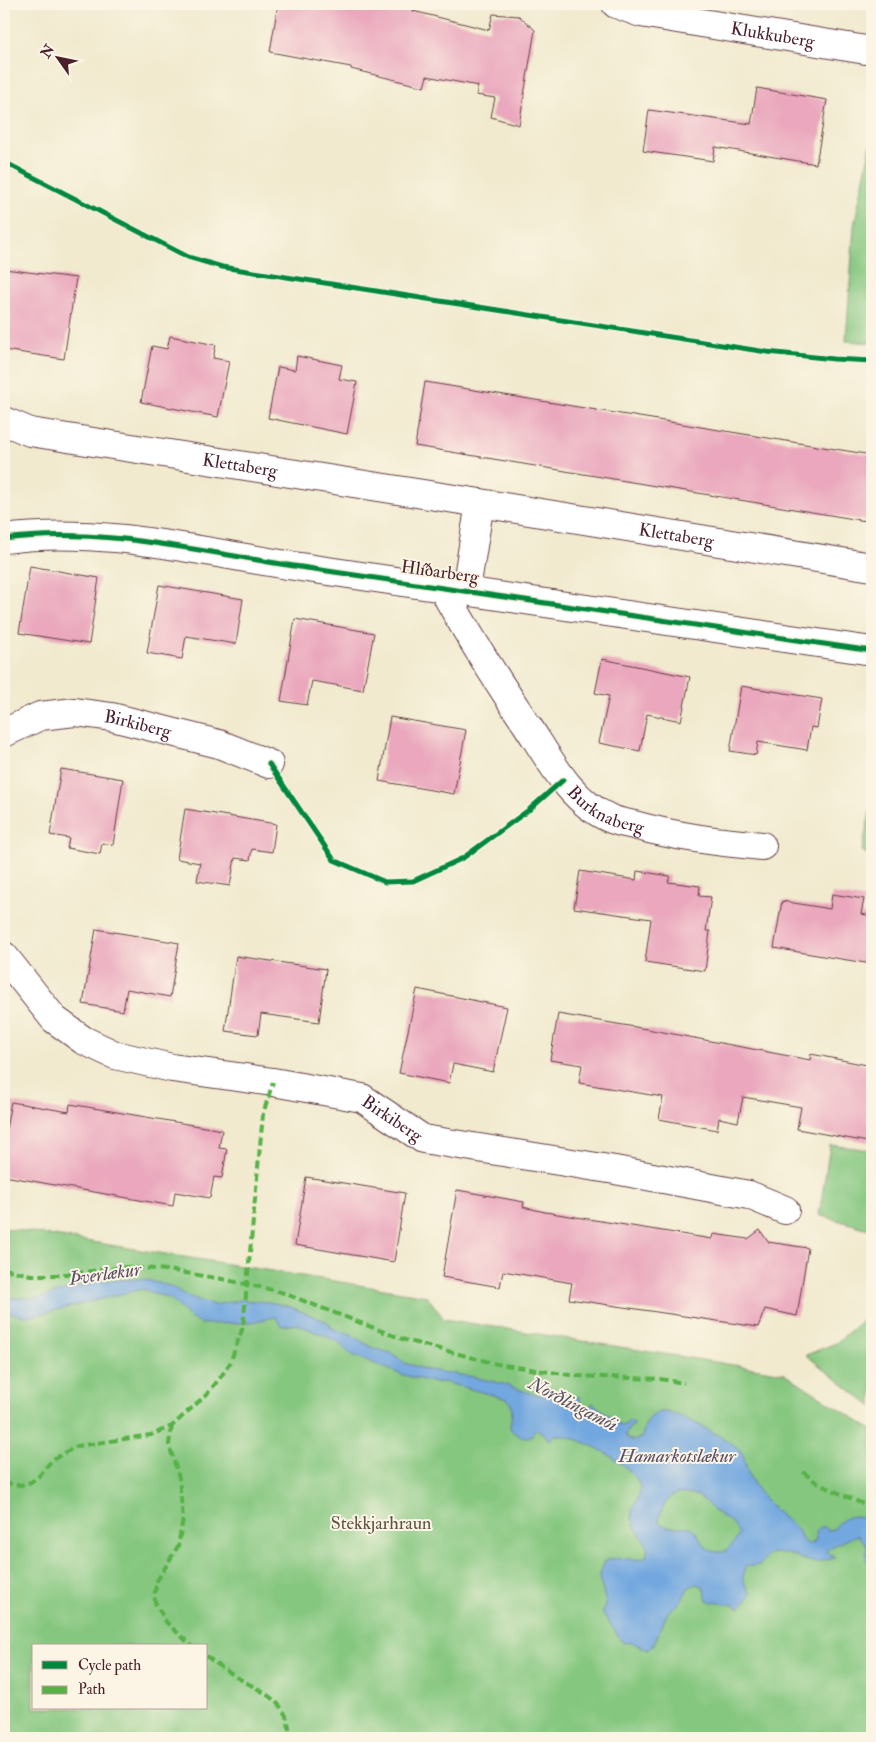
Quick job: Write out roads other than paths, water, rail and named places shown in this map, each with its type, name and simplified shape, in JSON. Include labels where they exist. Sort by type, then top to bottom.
[{"type":"street","name":"Klukkuberg","points":[[616,4],[641,13],[872,51]]},
{"type":"street","name":"Klettaberg","points":[[4,421],[30,432],[480,503],[872,568]]},
{"type":"street","points":[[454,587],[480,503]]},
{"type":"street","name":"Hlíðarberg","points":[[4,539],[27,536],[108,536],[312,569],[454,587],[872,651]]},
{"type":"street","name":"Burknaberg","points":[[454,587],[468,635],[563,780],[587,804],[608,818],[644,828],[695,839],[762,846]]},
{"type":"street","name":"Birkiberg","points":[[4,733],[40,716],[75,712],[112,718],[219,744],[269,764]]},
{"type":"street","name":"Birkiberg","points":[[4,956],[54,1019],[83,1040],[114,1055],[172,1068],[274,1082],[362,1098],[423,1140],[615,1170],[749,1195],[785,1210]]},
{"type":"water","name":"Hamarkotslækur","points":[[143,1279],[170,1286],[187,1296],[214,1305],[241,1300],[269,1302],[288,1306],[328,1322],[332,1328],[353,1336],[373,1348],[394,1354],[404,1363],[428,1370],[474,1377],[533,1394],[567,1398],[580,1397],[580,1408],[584,1411],[588,1410],[592,1403],[617,1421],[619,1425],[623,1426],[631,1420],[633,1426],[630,1427],[625,1435],[633,1441],[642,1437],[645,1425],[653,1415],[667,1412],[677,1415],[714,1433],[739,1449],[743,1455],[750,1477],[764,1499],[797,1529],[803,1540],[808,1544],[813,1543],[816,1539],[815,1532],[823,1526],[828,1530],[834,1529],[842,1520],[851,1516],[872,1521],[872,1560],[868,1563],[866,1561],[867,1545],[857,1535],[829,1548],[826,1552],[835,1558],[815,1563],[784,1553],[770,1554],[760,1565],[745,1567],[743,1579],[751,1595],[740,1608],[731,1604],[707,1600],[703,1586],[697,1584],[689,1587],[680,1603],[668,1612],[654,1644],[648,1650],[634,1643],[623,1643],[602,1612],[606,1603],[599,1577],[605,1561],[616,1558],[642,1559],[646,1557],[648,1547],[636,1529],[632,1517],[633,1508],[640,1493],[639,1484],[625,1467],[614,1459],[589,1444],[564,1436],[554,1435],[551,1439],[547,1439],[545,1434],[535,1429],[531,1437],[520,1436],[510,1429],[512,1409],[507,1399],[444,1382],[435,1383],[403,1375],[350,1354],[337,1341],[297,1324],[282,1326],[275,1317],[247,1323],[202,1324],[190,1318],[171,1299],[142,1289],[37,1315],[22,1316],[4,1311],[4,1294],[14,1298],[39,1298],[99,1281]],"holes":[[[677,1493],[698,1496],[714,1511],[732,1523],[739,1534],[724,1552],[710,1550],[690,1527],[667,1527],[659,1522],[662,1509],[673,1495]]]},
{"type":"water label","name":"Þverlækur","points":[[105,1274]]},
{"type":"water label","name":"Norðlingamói","points":[[573,1404]]},
{"type":"park label","name":"Stekkjarhraun","points":[[381,1523]]}]
